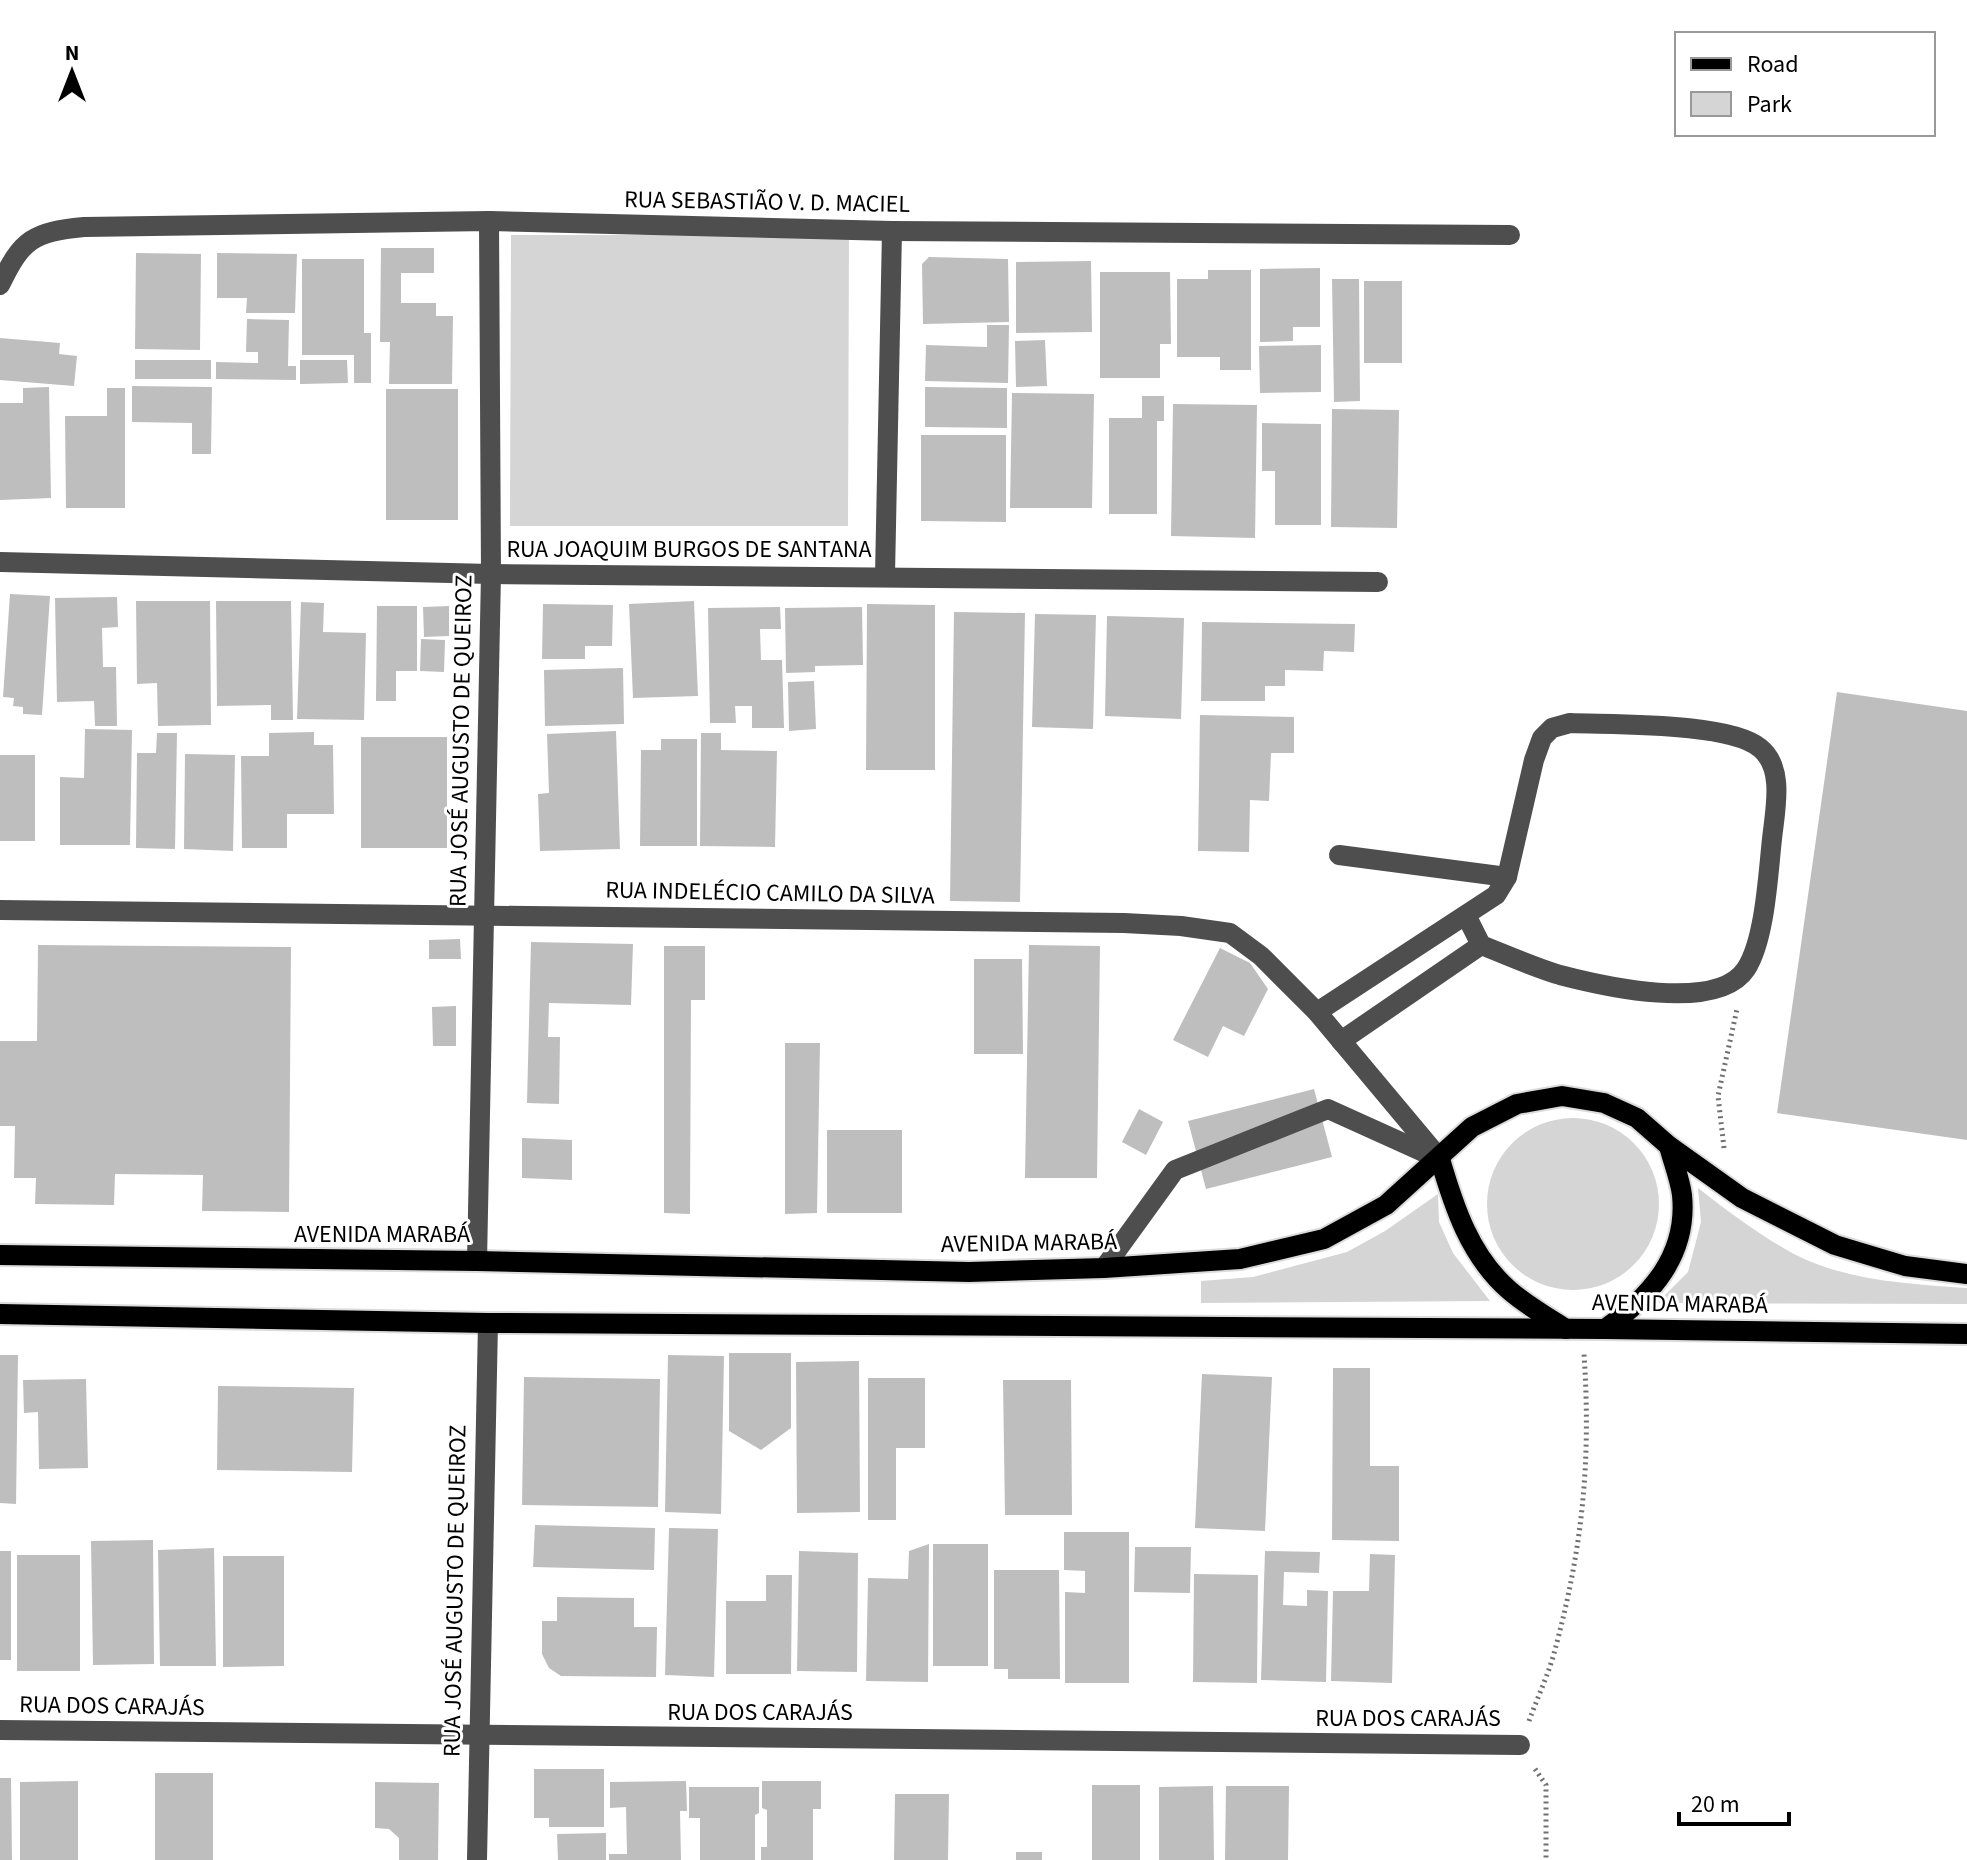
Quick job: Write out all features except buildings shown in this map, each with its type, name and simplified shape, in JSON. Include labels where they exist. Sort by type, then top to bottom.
[{"type":"main road","name":"AVENIDA MARABÁ","points":[[0,1255],[969,1272],[1104,1268],[1240,1259],[1324,1239],[1386,1205],[1472,1127],[1517,1104],[1562,1096],[1604,1103],[1637,1118],[1669,1146],[1742,1198],[1835,1245],[1905,1266],[1967,1274]]},
{"type":"main road","points":[[1605,1329],[1631,1311],[1655,1286],[1674,1258],[1683,1224],[1682,1192],[1669,1146]]},
{"type":"main road","points":[[1440,1159],[1460,1219],[1489,1271],[1511,1292],[1574,1329]]},
{"type":"main road","name":"AVENIDA MARABÁ","points":[[0,1314],[488,1323],[1967,1334]]},
{"type":"street","name":"RUA SEBASTIÃO V. D. MACIEL","points":[[0,285],[26,242],[52,230],[84,227],[489,221],[892,231],[1510,235]]},
{"type":"street","name":"RUA JOSÉ AUGUSTO DE QUEIROZ","points":[[477,1261],[491,574],[489,221]]},
{"type":"street","points":[[885,575],[892,231]]},
{"type":"street","name":"RUA JOAQUIM BURGOS DE SANTANA","points":[[0,562],[491,574],[885,575],[1378,582]]},
{"type":"street","points":[[1317,1012],[1467,917],[1496,895],[1507,877],[1534,760],[1542,738],[1552,728],[1570,723],[1698,730],[1737,736],[1759,747],[1773,763],[1776,788],[1762,919],[1745,971],[1730,983],[1707,991],[1680,994],[1637,991],[1559,974],[1481,945],[1467,917]]},
{"type":"street","points":[[1339,855],[1507,877]]},
{"type":"street","name":"RUA INDELÉCIO CAMILO DA SILVA","points":[[0,910],[1124,923],[1230,933],[1261,956],[1317,1012],[1440,1159]]},
{"type":"street","points":[[1341,1041],[1481,945]]},
{"type":"street","points":[[1104,1268],[1175,1170],[1328,1109],[1440,1159]]},
{"type":"street","name":"RUA JOSÉ AUGUSTO DE QUEIROZ","points":[[477,1860],[477,1736],[488,1323]]},
{"type":"street","name":"RUA DOS CARAJÁS","points":[[0,1730],[1520,1745]]},
{"type":"path","points":[[1742,1198],[1723,1145],[1718,1096],[1745,971]]},
{"type":"path","points":[[1546,1860],[1546,1785],[1520,1745],[1556,1649],[1577,1555],[1587,1478],[1587,1422],[1574,1329]]},
{"type":"green space","points":[[511,235],[849,235],[848,526],[510,526]]},
{"type":"green space","points":[[1573,1118],[1606,1125],[1634,1143],[1652,1171],[1659,1204],[1652,1237],[1634,1265],[1606,1283],[1573,1290],[1540,1283],[1512,1265],[1494,1237],[1487,1204],[1494,1171],[1512,1143],[1540,1125]]},
{"type":"green space","points":[[1698,1188],[1769,1239],[1814,1263],[1879,1280],[1967,1288],[1967,1304],[1657,1303],[1688,1272],[1701,1222]]},
{"type":"green space","points":[[1438,1194],[1439,1222],[1453,1253],[1490,1301],[1201,1303],[1201,1281],[1253,1277],[1347,1252],[1385,1231]]}]
